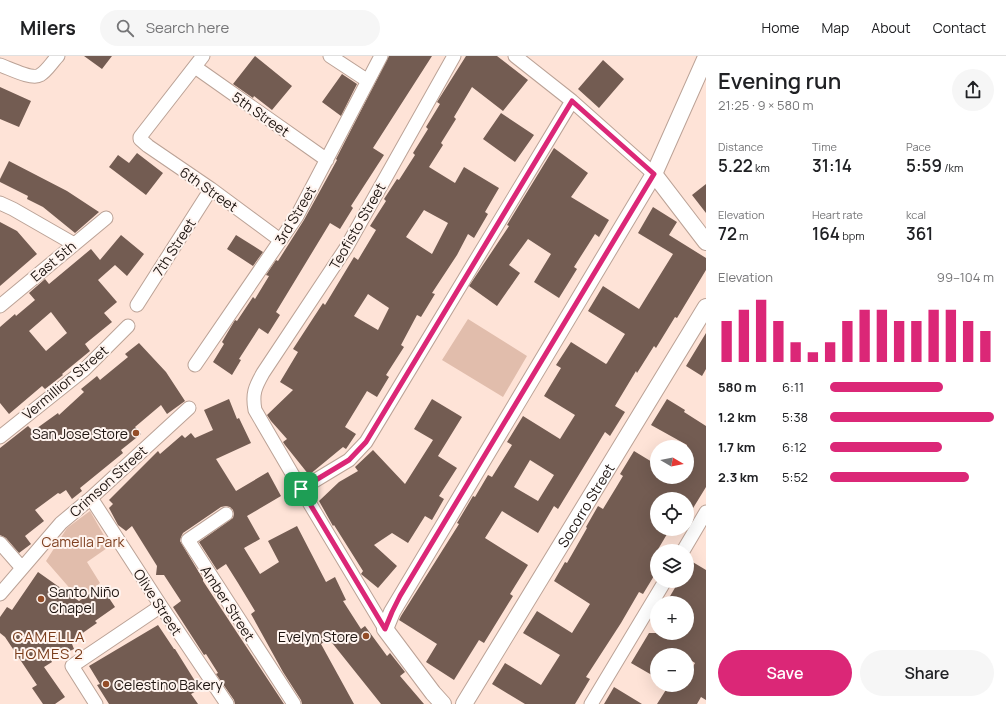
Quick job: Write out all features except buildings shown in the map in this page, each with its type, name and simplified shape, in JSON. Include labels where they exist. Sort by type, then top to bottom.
[{"type":"street","points":[[0,65],[33,77],[39,76],[58,56]]},
{"type":"street","points":[[195,67],[203,56]]},
{"type":"street","points":[[330,56],[368,81]]},
{"type":"street","name":"3rd Street","points":[[195,365],[297,216],[382,56]]},
{"type":"street","name":"Teofisto Street","points":[[301,489],[255,410],[253,401],[254,390],[262,373],[346,248],[454,56]]},
{"type":"street","points":[[515,56],[572,101],[654,174],[706,242]]},
{"type":"street","points":[[385,629],[400,596],[654,174],[704,65]]},
{"type":"street","name":"6th Street","points":[[195,67],[140,137],[140,139],[280,240]]},
{"type":"street","name":"5th Street","points":[[195,67],[327,160]]},
{"type":"street","points":[[443,704],[385,629],[301,489],[349,460],[366,442],[572,101]]},
{"type":"street","name":"7th Street","points":[[136,305],[211,189]]},
{"type":"street","points":[[0,203],[74,244]]},
{"type":"street","name":"East 5th","points":[[0,306],[106,218]]},
{"type":"street","name":"Socorro Street","points":[[464,704],[706,307]]},
{"type":"street","name":"Vermillion Street","points":[[0,436],[84,370],[128,326]]},
{"type":"street","name":"Crimson Street","points":[[0,594],[61,523],[91,498],[189,408]]},
{"type":"street","name":"Olive Street","points":[[91,498],[160,606],[227,704]]},
{"type":"street","points":[[687,544],[706,512]]},
{"type":"street","name":"Amber Street","points":[[226,514],[188,540],[294,704]]},
{"type":"street","points":[[0,543],[22,568]]},
{"type":"street","points":[[591,704],[661,588]]},
{"type":"street","points":[[96,704],[72,666],[160,606]]},
{"type":"green space","points":[[468,319],[527,356],[503,397],[442,360]]},
{"type":"green space","name":"Camella Park","points":[[90,511],[110,546],[87,562],[100,583],[80,600],[46,561],[67,528]]},
{"type":"place","name":"San Jose Store","points":[[136,433]]},
{"type":"place","name":"Santo Niño Chapel","points":[[41,599]]},
{"type":"place","name":"Evelyn Store","points":[[366,636]]},
{"type":"place","name":"Celestino Bakery","points":[[106,684]]},
{"type":"district","name":"CAMELLA HOMES 2","points":[[49,644]]},
{"type":"route","points":[[572,101],[654,174],[400,596],[385,629],[301,489],[349,460],[366,442],[572,101]]}]
